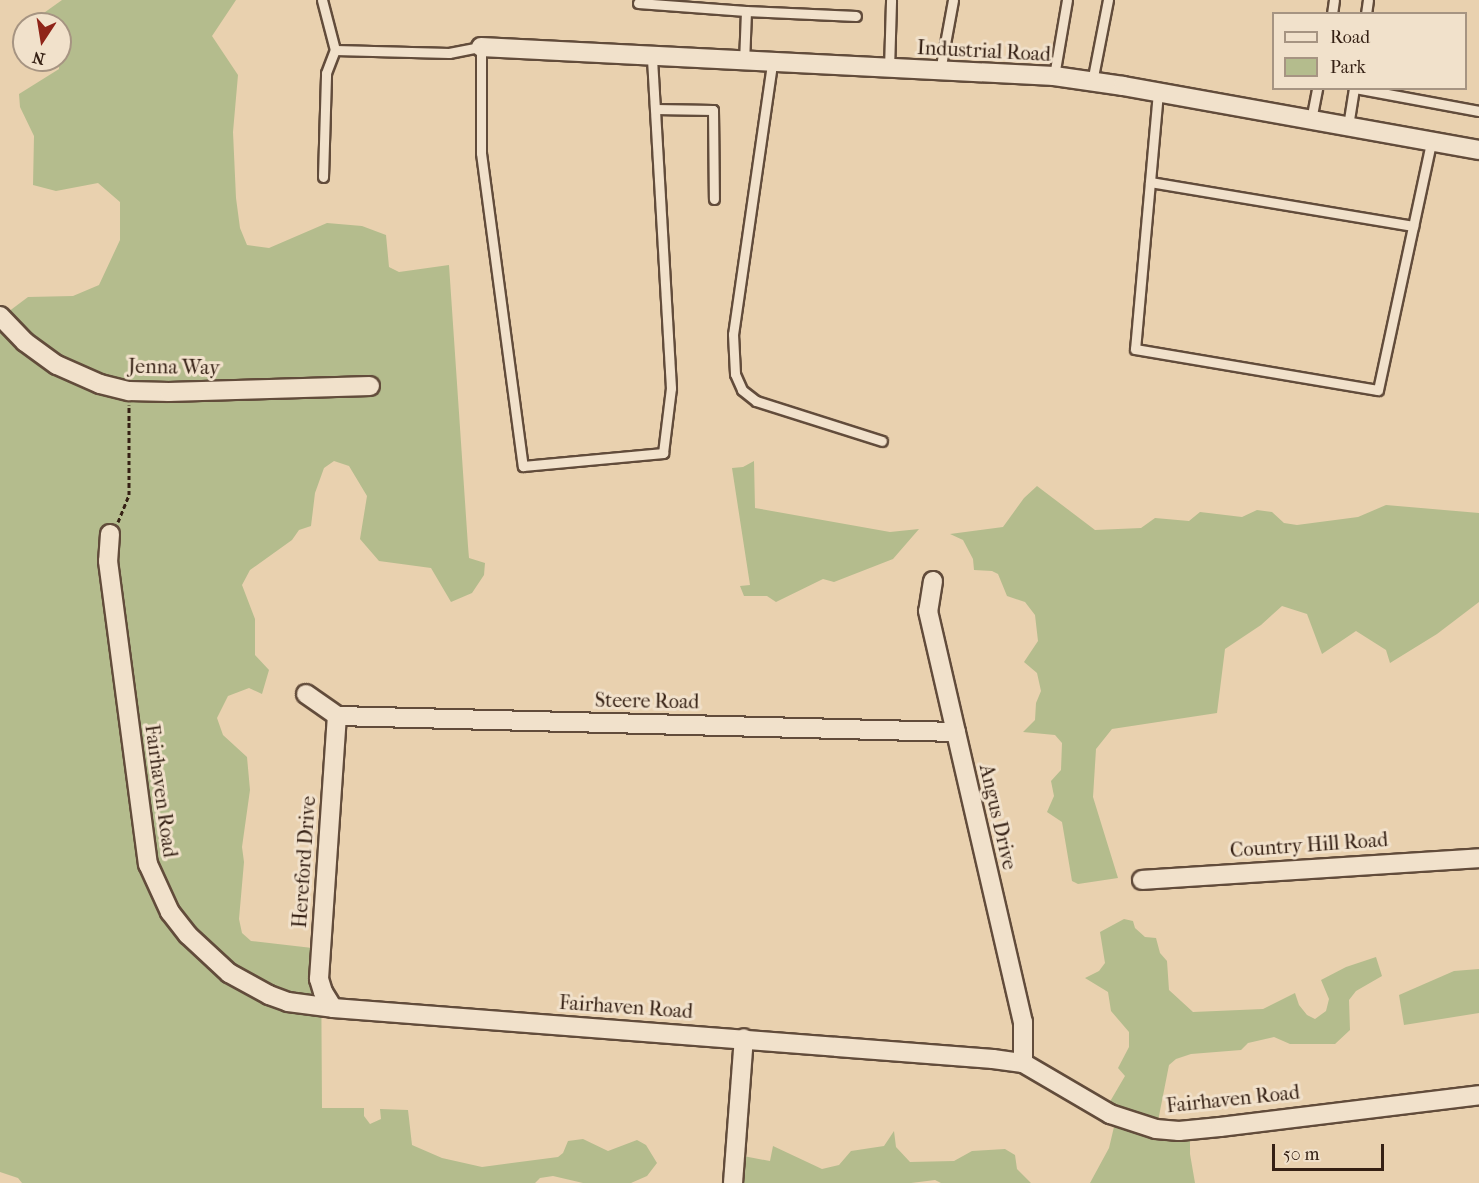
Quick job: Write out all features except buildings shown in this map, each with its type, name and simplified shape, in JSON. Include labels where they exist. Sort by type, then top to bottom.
[{"type":"street","name":"Industrial Road","points":[[481,47],[744,63],[1054,76],[1158,92],[1479,150]]},
{"type":"street","name":"Jenna Way","points":[[0,316],[25,342],[57,365],[100,384],[129,391],[370,386]]},
{"type":"street","name":"Fairhaven Road","points":[[110,534],[108,561],[148,864],[156,887],[188,935],[229,973],[250,987],[288,1002],[333,1008],[744,1038],[1023,1063],[1117,1117],[1156,1129],[1179,1131],[1479,1095]]},
{"type":"street","name":"Angus Drive","points":[[933,581],[928,611],[1023,1022],[1023,1063]]},
{"type":"street","points":[[306,694],[337,716]]},
{"type":"street","name":"Hereford Drive","points":[[333,1008],[323,992],[319,979],[337,716]]},
{"type":"street","name":"Steere Road","points":[[337,716],[956,732]]},
{"type":"street","name":"Country Hill Road","points":[[1142,880],[1479,858]]},
{"type":"street","points":[[734,1183],[744,1038]]},
{"type":"lane","points":[[322,0],[335,50],[327,73],[323,177]]},
{"type":"lane","points":[[889,69],[891,0]]},
{"type":"lane","points":[[940,70],[953,0]]},
{"type":"lane","points":[[1054,76],[1067,0]]},
{"type":"lane","points":[[1092,82],[1108,0]]},
{"type":"lane","points":[[638,3],[856,16]]},
{"type":"lane","points":[[744,63],[746,11]]},
{"type":"lane","points":[[335,50],[449,53],[481,47],[481,153],[523,466],[663,453],[671,388],[652,58]]},
{"type":"lane","points":[[772,64],[733,334],[735,374],[742,390],[756,401],[882,441]]},
{"type":"lane","points":[[1311,120],[1317,90]]},
{"type":"lane","points":[[1348,126],[1354,90]]},
{"type":"lane","points":[[1365,90],[1479,111]]},
{"type":"lane","points":[[1158,92],[1135,349],[1378,390],[1431,142]]},
{"type":"lane","points":[[655,109],[713,110],[714,199]]},
{"type":"lane","points":[[1150,182],[1413,226]]},
{"type":"path","points":[[110,534],[122,516],[129,495],[129,391]]},
{"type":"green space","points":[[62,0],[236,0],[212,36],[238,75],[233,132],[236,198],[240,228],[247,245],[269,248],[327,223],[362,226],[386,235],[389,267],[399,272],[449,265],[469,558],[485,563],[484,575],[472,593],[451,602],[431,568],[379,561],[360,539],[367,496],[349,466],[334,461],[324,468],[315,493],[311,526],[299,530],[292,540],[250,570],[242,585],[255,619],[255,655],[269,670],[262,694],[249,688],[228,696],[217,718],[223,735],[247,757],[250,790],[242,847],[244,862],[239,919],[242,933],[251,941],[321,949],[322,1108],[364,1108],[364,1116],[370,1124],[381,1119],[380,1109],[408,1110],[412,1145],[442,1158],[482,1167],[558,1157],[563,1153],[568,1141],[583,1139],[608,1151],[637,1140],[646,1145],[657,1163],[647,1176],[631,1183],[583,1183],[553,1176],[540,1178],[535,1183],[22,1183],[18,1178],[0,1172],[0,318],[28,297],[73,296],[99,285],[120,240],[120,202],[98,183],[56,191],[33,185],[34,136],[20,107],[19,94],[54,72],[72,72],[72,12],[45,12]]},
{"type":"green space","points":[[754,461],[755,508],[890,532],[919,529],[893,559],[834,582],[823,579],[776,602],[767,596],[744,596],[740,586],[750,585],[732,468],[743,467]]},
{"type":"green space","points":[[1037,486],[1095,530],[1141,528],[1155,518],[1189,521],[1200,512],[1242,517],[1257,510],[1272,512],[1284,523],[1297,525],[1358,517],[1386,505],[1479,513],[1479,602],[1437,634],[1390,663],[1386,650],[1356,631],[1322,654],[1307,614],[1282,606],[1261,625],[1225,649],[1217,713],[1112,729],[1096,749],[1093,797],[1118,878],[1078,884],[1072,881],[1062,822],[1047,812],[1054,796],[1051,781],[1061,770],[1062,743],[1055,735],[1023,732],[1035,720],[1036,703],[1041,691],[1037,673],[1024,662],[1038,641],[1035,615],[1025,602],[1007,596],[998,574],[992,571],[974,570],[973,559],[963,540],[950,534],[1003,527],[1024,498]]},
{"type":"green space","points":[[1124,919],[1133,921],[1135,928],[1145,937],[1156,938],[1160,953],[1167,961],[1169,990],[1193,1012],[1263,1009],[1295,993],[1299,1005],[1307,1015],[1315,1019],[1326,1011],[1329,999],[1321,980],[1346,967],[1376,957],[1382,976],[1356,991],[1349,1000],[1350,1030],[1335,1044],[1290,1044],[1274,1037],[1248,1043],[1241,1050],[1191,1054],[1176,1059],[1169,1065],[1158,1121],[1190,1126],[1190,1154],[1195,1183],[1090,1183],[1109,1148],[1117,1114],[1108,1105],[1125,1076],[1118,1068],[1129,1047],[1129,1032],[1111,1011],[1108,992],[1085,978],[1099,971],[1105,963],[1100,932]]},
{"type":"green space","points":[[1479,969],[1479,1013],[1404,1025],[1399,995],[1454,971]]},
{"type":"green space","points":[[894,1131],[896,1147],[910,1162],[954,1161],[972,1151],[1005,1149],[1015,1155],[1017,1169],[1031,1183],[941,1183],[935,1180],[911,1183],[735,1183],[738,1155],[770,1161],[773,1146],[822,1169],[839,1165],[851,1151],[884,1146]]}]
